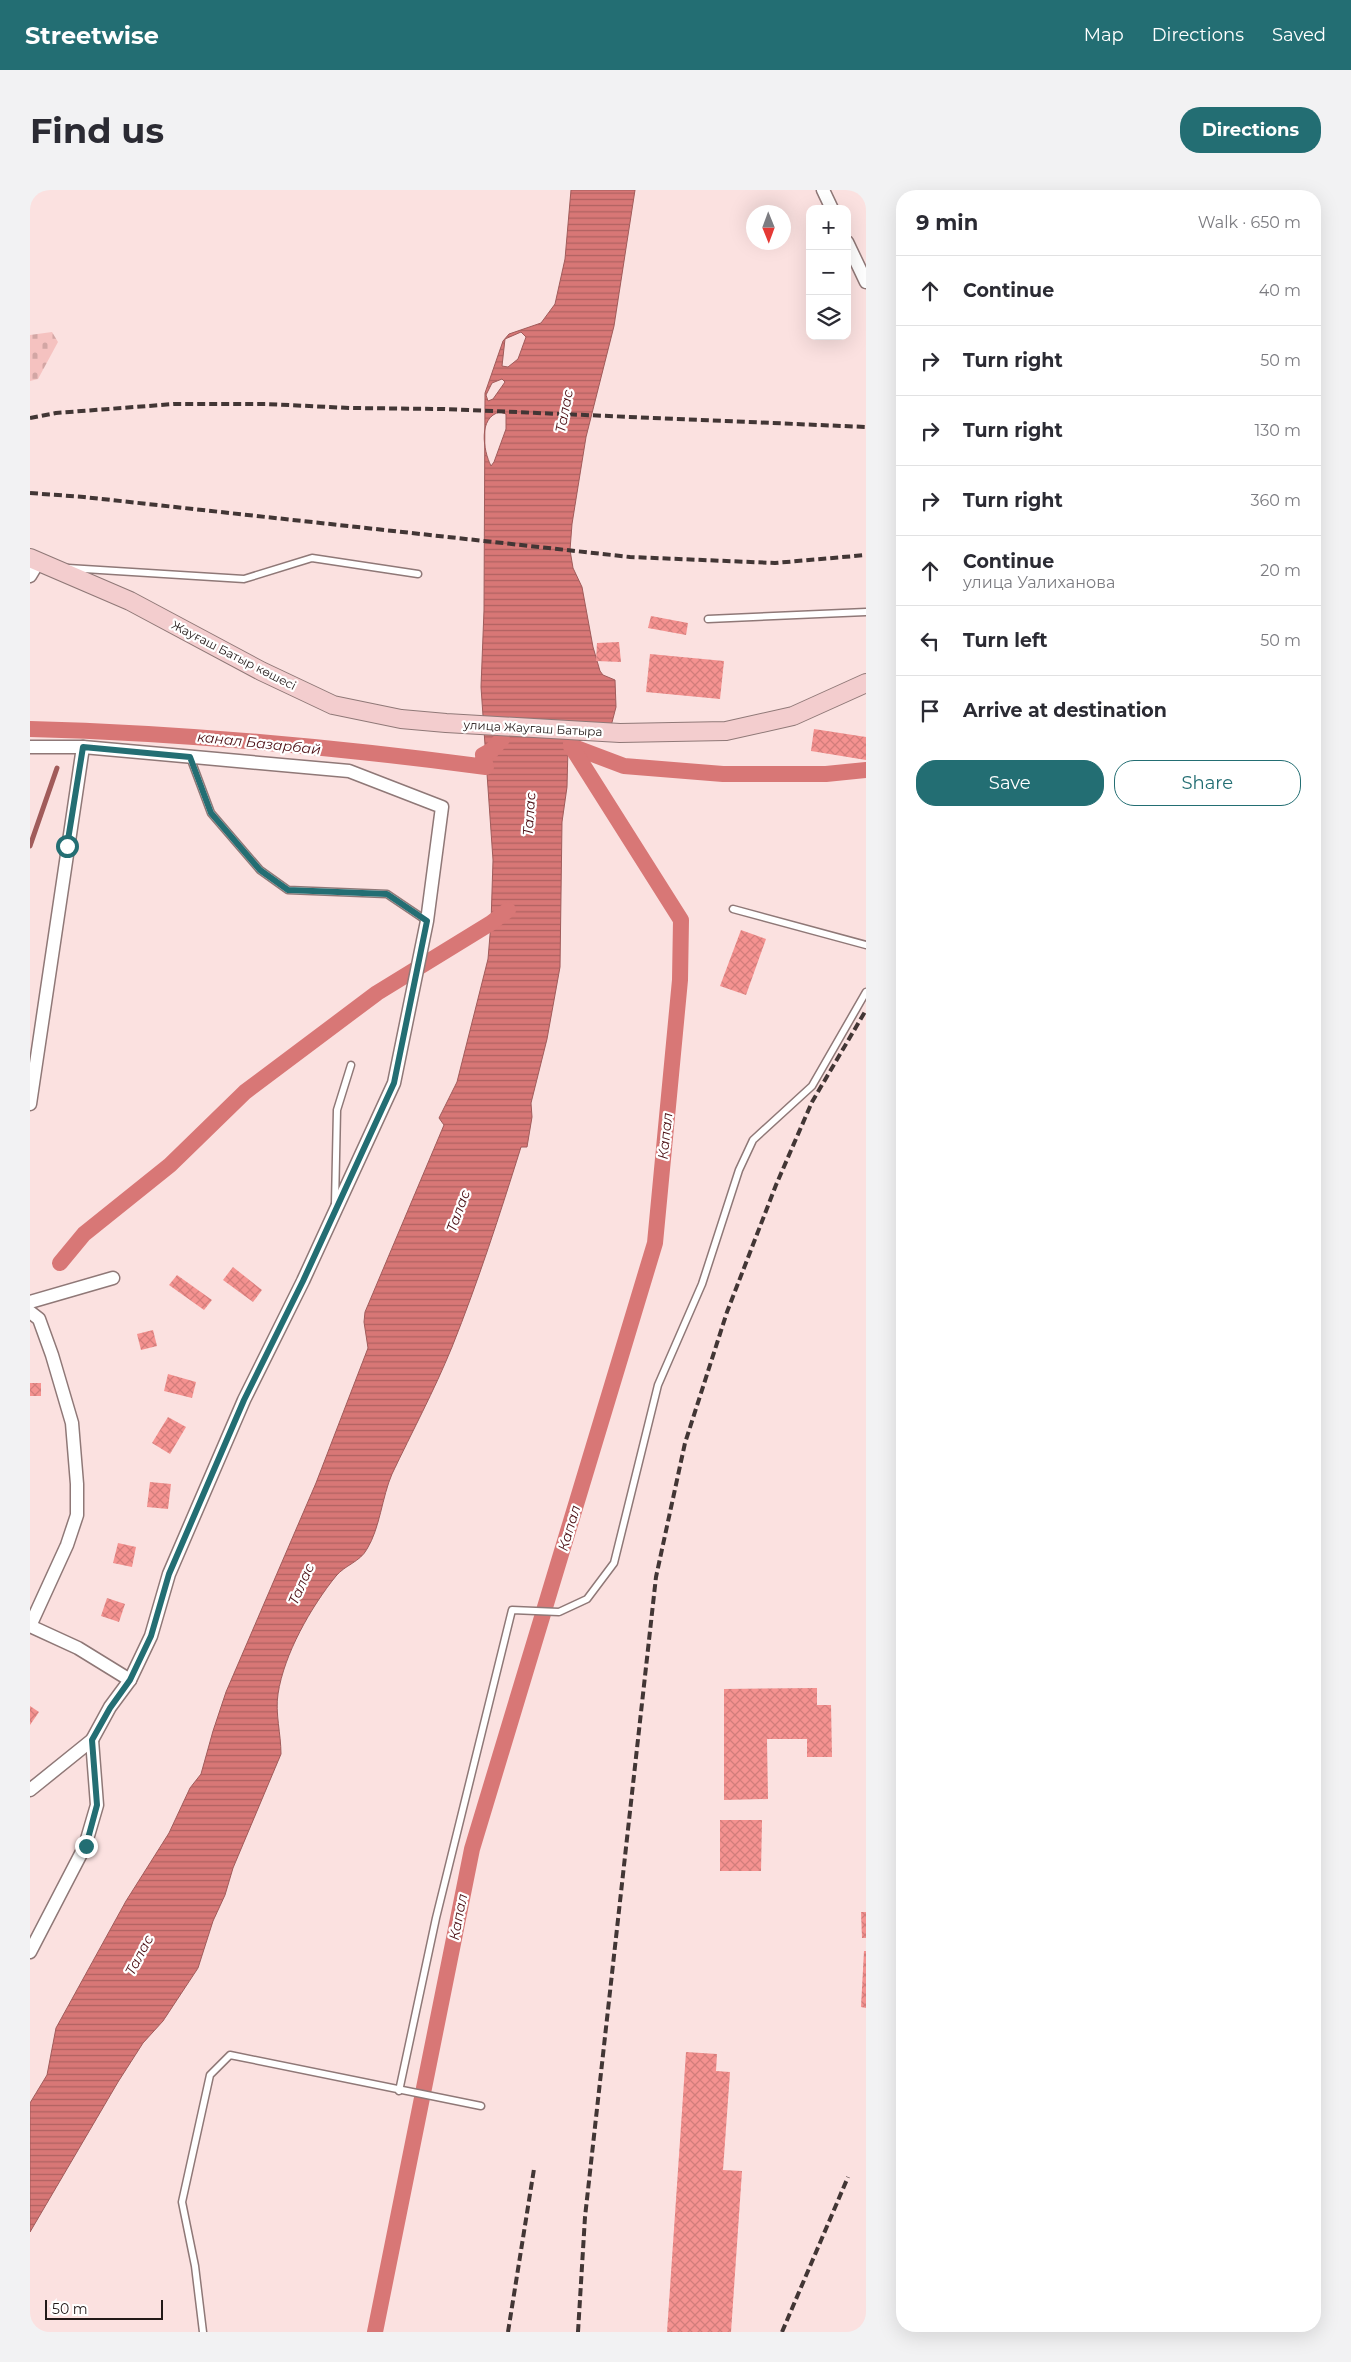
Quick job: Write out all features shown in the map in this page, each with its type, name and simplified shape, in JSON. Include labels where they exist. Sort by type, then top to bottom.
[{"type":"main road","name":"Жауғаш Батыр көшесі","points":[[38,565],[130,601],[261,672],[333,705],[400,719],[446,724]]},
{"type":"main road","name":"улица Жаугаш Батыра","points":[[446,724],[620,733],[726,731],[793,716],[866,683]]},
{"type":"street","points":[[823,190],[830,205]]},
{"type":"street","points":[[851,250],[866,282]]},
{"type":"street","points":[[30,747],[83,747],[349,771],[442,807],[427,921],[394,1083],[244,1400],[169,1574],[151,1636],[130,1680],[110,1708],[92,1740],[30,1790]]},
{"type":"street","points":[[30,1104],[83,747]]},
{"type":"street","points":[[30,1302],[113,1278]]},
{"type":"street","points":[[30,1312],[38,1320],[52,1355],[72,1423],[77,1484],[77,1515],[67,1545],[30,1626],[78,1648],[130,1680]]},
{"type":"street","points":[[30,1952],[86,1846],[97,1805],[92,1740]]},
{"type":"lane","points":[[38,565],[244,579],[312,558],[418,574]]},
{"type":"lane","points":[[708,619],[866,612]]},
{"type":"lane","points":[[190,757],[211,813],[260,870],[288,890],[387,894],[427,921]]},
{"type":"lane","points":[[733,909],[866,945]]},
{"type":"lane","points":[[399,2091],[436,1918],[512,1610],[560,1612],[587,1599],[614,1563],[658,1385],[702,1284],[739,1170],[752,1140],[812,1086],[866,992]]},
{"type":"lane","points":[[334,1212],[337,1110],[351,1065]]},
{"type":"lane","points":[[203,2332],[195,2266],[182,2202],[210,2075],[230,2056],[481,2106]]},
{"type":"green space","points":[[52,332],[58,342],[38,379],[30,381],[30,335]]},
{"type":"water","name":"Талас","points":[[571,190],[635,190],[614,326],[586,437],[572,524],[570,550],[573,568],[582,587],[593,647],[600,671],[603,675],[615,680],[616,707],[610,730],[602,736],[572,742],[568,747],[567,787],[562,822],[560,967],[547,1039],[531,1103],[532,1117],[527,1147],[521,1147],[462,1322],[438,1380],[392,1474],[371,1541],[364,1553],[340,1572],[327,1588],[308,1616],[292,1647],[278,1694],[277,1709],[281,1754],[233,1868],[198,1968],[163,2021],[143,2043],[118,2082],[30,2232],[30,2103],[47,2075],[56,2028],[126,1901],[169,1833],[190,1788],[201,1774],[226,1692],[316,1483],[368,1348],[364,1322],[365,1312],[444,1125],[439,1118],[457,1082],[488,959],[491,923],[493,860],[481,687],[484,610],[485,445],[491,466],[506,429],[506,414],[500,412],[493,415],[485,427],[485,393],[503,341],[509,334],[541,323],[555,304],[565,259]],"holes":[[[521,332],[526,337],[518,359],[508,367],[502,366],[505,339]],[[502,379],[505,382],[493,399],[488,401],[486,395],[492,383]]]},
{"type":"building","points":[[651,616],[688,623],[686,635],[648,628]]},
{"type":"building","points":[[619,642],[621,662],[596,661],[597,643]]},
{"type":"building","points":[[650,654],[724,661],[720,699],[646,692]]},
{"type":"building","points":[[814,729],[866,737],[866,760],[811,751]]},
{"type":"building","points":[[741,930],[766,939],[746,995],[720,986]]},
{"type":"building","points":[[233,1267],[262,1290],[253,1302],[223,1280]]},
{"type":"building","points":[[177,1275],[212,1300],[204,1310],[169,1285]]},
{"type":"building","points":[[153,1330],[157,1346],[141,1350],[137,1334]]},
{"type":"building","points":[[168,1374],[196,1382],[192,1398],[164,1391]]},
{"type":"building","points":[[30,1383],[41,1383],[41,1396],[30,1396]]},
{"type":"building","points":[[168,1417],[186,1427],[170,1454],[152,1443]]},
{"type":"building","points":[[150,1482],[171,1484],[168,1509],[147,1507]]},
{"type":"building","points":[[118,1543],[136,1547],[132,1567],[113,1563]]},
{"type":"building","points":[[107,1598],[125,1604],[119,1622],[101,1616]]},
{"type":"building","points":[[817,1688],[817,1705],[831,1705],[832,1757],[807,1757],[807,1739],[767,1739],[768,1799],[724,1800],[724,1689]]},
{"type":"building","points":[[30,1706],[39,1712],[30,1725]]},
{"type":"building","points":[[720,1820],[762,1820],[761,1871],[720,1871]]},
{"type":"building","points":[[861,1912],[866,1912],[866,1938],[862,1938]]},
{"type":"building","points":[[864,1951],[866,1951],[866,2008],[861,2007]]},
{"type":"building","points":[[686,2052],[717,2054],[716,2071],[730,2072],[723,2170],[742,2171],[731,2332],[667,2332]]},
{"type":"waterway","name":"канал Базарбай","points":[[30,729],[145,734],[259,742],[373,753],[486,767],[483,755],[492,750],[502,739]]},
{"type":"waterway","points":[[571,743],[571,746],[624,766],[723,774],[826,774],[866,770]]},
{"type":"waterway","name":"Капал","points":[[375,2332],[472,1849],[655,1243],[680,980],[681,920],[571,746]]},
{"type":"waterway","points":[[30,846],[57,768]]},
{"type":"waterway","points":[[60,1263],[84,1234],[170,1165],[245,1092],[377,993],[491,923],[508,910]]},
{"type":"railway","points":[[30,418],[56,413],[174,404],[266,404],[350,408],[444,409],[866,427]]},
{"type":"railway","points":[[30,493],[84,497],[630,557],[775,563],[866,555]]},
{"type":"railway","points":[[578,2332],[585,2217],[656,1577],[685,1443],[727,1312],[776,1185],[812,1102],[866,1010]]},
{"type":"railway","points":[[508,2332],[534,2169]]},
{"type":"railway","points":[[782,2332],[848,2177]]},
{"type":"route","points":[[67,846],[83,747],[190,757],[211,813],[260,870],[288,890],[387,894],[427,921],[394,1083],[303,1281],[244,1400],[169,1574],[151,1636],[130,1680],[110,1708],[92,1740],[97,1805],[86,1846]]}]
